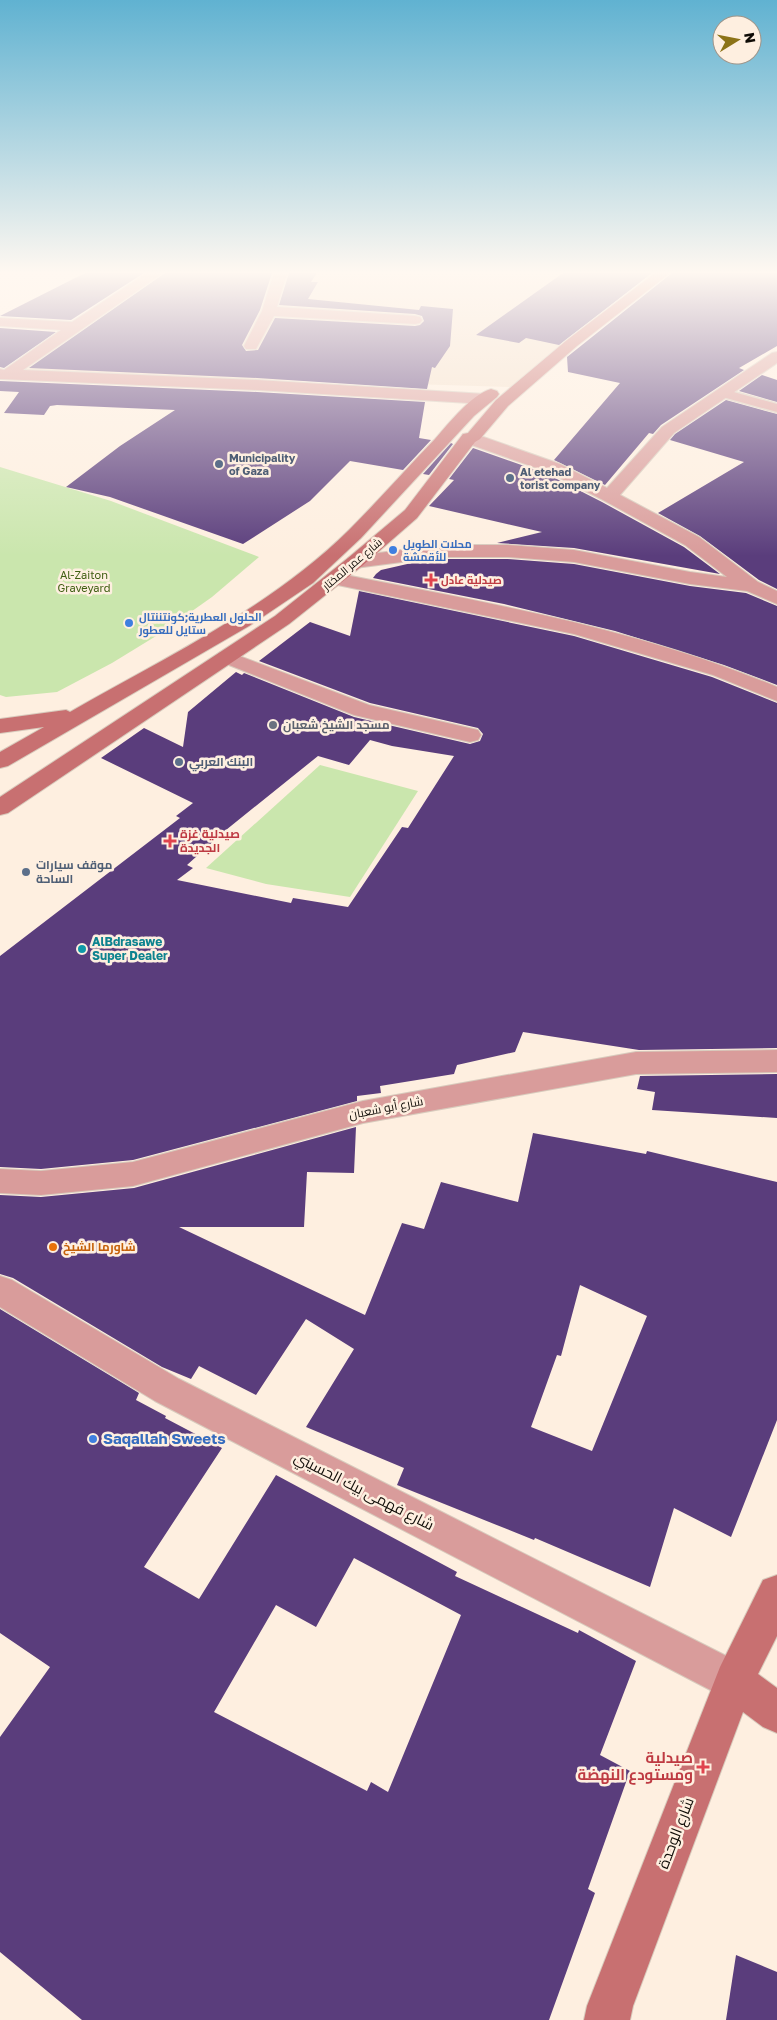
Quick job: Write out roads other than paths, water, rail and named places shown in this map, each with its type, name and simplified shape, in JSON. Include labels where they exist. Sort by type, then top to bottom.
[{"type":"main road","name":"شارع عمر المختار","points":[[0,761],[242,622],[306,579],[355,534],[468,414],[522,367]]},
{"type":"main road","name":"شارع عمر المختار","points":[[0,808],[282,620],[355,562],[411,514],[469,438],[474,436],[502,403],[544,367]]},
{"type":"main road","points":[[0,726],[80,715]]},
{"type":"main road","name":"شارع الوحدة","points":[[607,2020],[610,2006],[734,1681],[777,1594]]},
{"type":"main road","points":[[734,1681],[777,1713]]},
{"type":"street","points":[[609,496],[668,430],[761,367]]},
{"type":"street","points":[[4,374],[256,385],[485,399]]},
{"type":"street","points":[[469,438],[554,468],[609,496],[692,541],[751,586],[777,598]]},
{"type":"street","points":[[355,562],[442,551],[508,551],[574,556],[690,578],[751,586]]},
{"type":"street","points":[[335,578],[579,629],[720,671],[777,696]]},
{"type":"street","points":[[226,657],[362,710],[470,735]]},
{"type":"street","name":"شارع أبو شعبان","points":[[0,1181],[41,1182],[133,1174],[363,1112],[636,1062],[777,1061]]},
{"type":"street","name":"شارع فهمى بيك الحسيني","points":[[0,1290],[167,1390],[734,1681]]},
{"type":"lane","points":[[723,393],[777,408]]},
{"type":"place","name":"Municipality of Gaza","points":[[219,464]]},
{"type":"place","name":"Al etehad torist company","points":[[510,478]]},
{"type":"place","name":"محلات الطويل للأقمشة","points":[[393,550]]},
{"type":"place","name":"صيدلية عادل","points":[[431,580]]},
{"type":"place","name":"الحلول العطرية;كونتننتال ستايل للعطور","points":[[129,623]]},
{"type":"place","name":"مسجد الشيخ شعبان","points":[[273,725]]},
{"type":"place","name":"البنك العربي","points":[[179,762]]},
{"type":"place","name":"صيدلية غزة الجديدة","points":[[170,841]]},
{"type":"place","name":"موقف سيارات الساحة","points":[[26,872]]},
{"type":"place","name":"AlBdrasawe Super Dealer","points":[[82,949]]},
{"type":"place","name":"شاورما الشيخ","points":[[53,1247]]},
{"type":"place","name":"Saqallah Sweets","points":[[93,1439]]},
{"type":"place","name":"صيدلية ومستودع النهضة","points":[[703,1767]]},
{"type":"park label","name":"Al-Zaiton Graveyard","points":[[84,581]]}]
